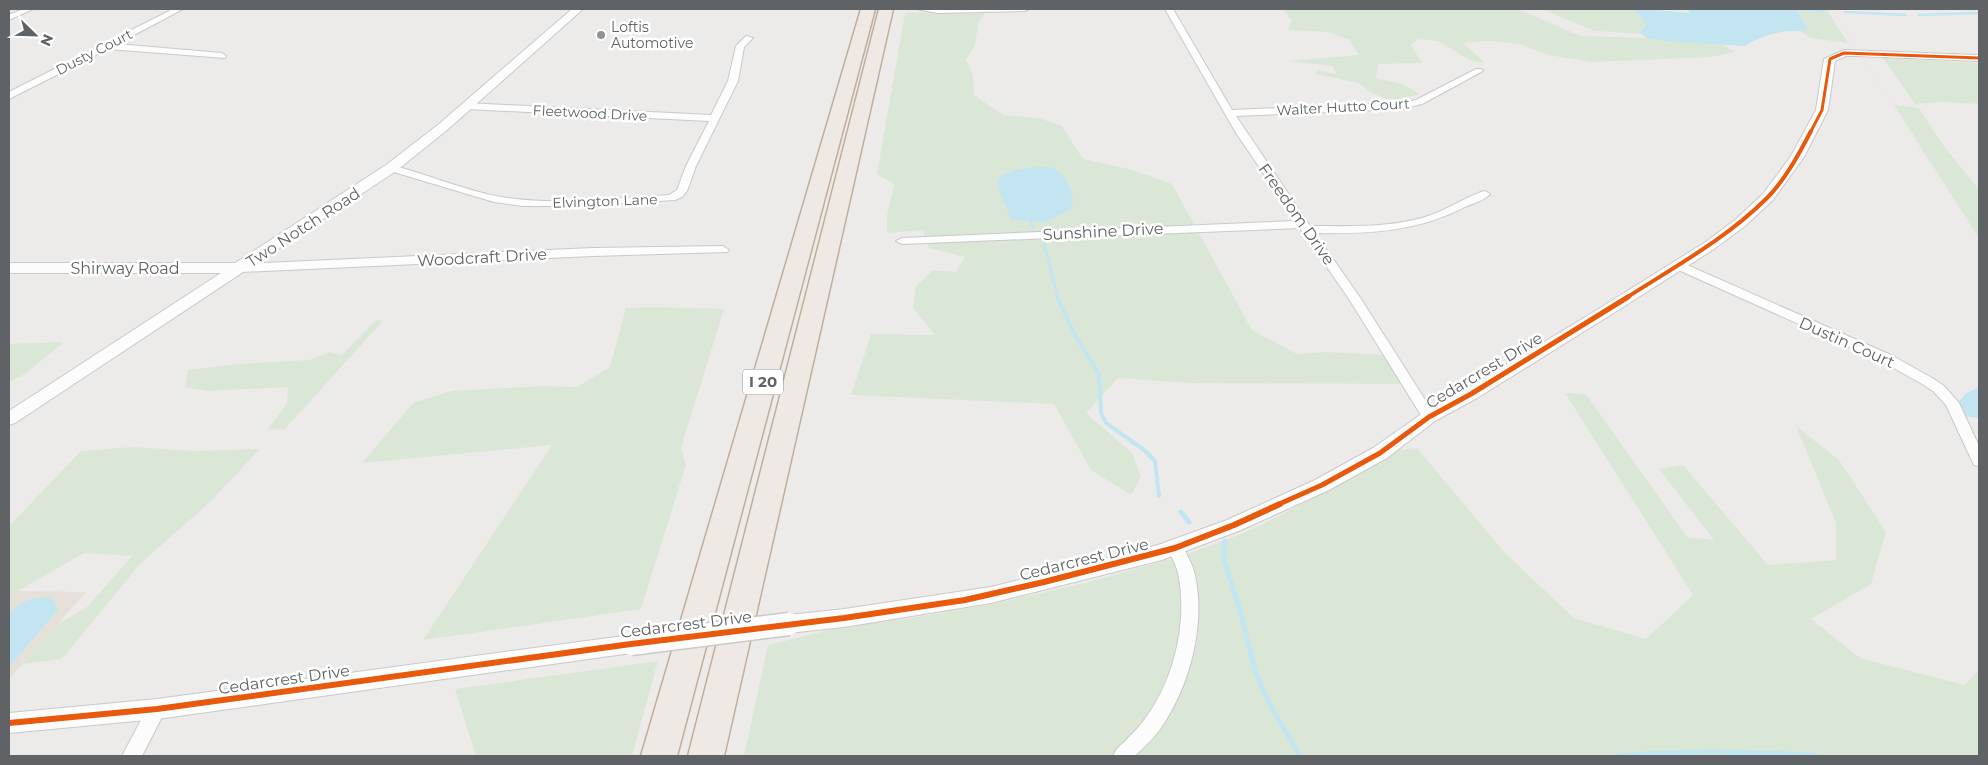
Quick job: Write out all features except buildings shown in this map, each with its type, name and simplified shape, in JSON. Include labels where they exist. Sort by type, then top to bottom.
[{"type":"highway","name":"I 20","points":[[659,756],[868,9]]},
{"type":"highway","name":"I 20","points":[[706,756],[886,9]]},
{"type":"street","points":[[9,18],[29,9]]},
{"type":"street","name":"Dusty Court","points":[[9,96],[179,9]]},
{"type":"street","name":"Two Notch Road","points":[[9,419],[391,168],[578,9]]},
{"type":"street","points":[[921,9],[937,11],[1025,9]]},
{"type":"street","name":"Freedom Drive","points":[[1169,9],[1229,113],[1355,299],[1429,417]]},
{"type":"street","name":"Elvington Lane","points":[[391,168],[498,200],[522,203],[574,203],[671,198],[682,191],[732,81],[740,46],[749,38]]},
{"type":"street","points":[[106,46],[222,56]]},
{"type":"street","name":"Cedarcrest Drive","points":[[9,723],[157,709],[631,644],[844,618],[992,595],[1175,548],[1234,525],[1322,485],[1380,453],[1429,417],[1471,394],[1678,265],[1740,223],[1768,197],[1797,157],[1822,110],[1826,94],[1828,63],[1833,56],[1844,53],[1860,53],[1979,58]]},
{"type":"street","name":"Walter Hutto Court","points":[[1229,113],[1401,106],[1419,102],[1479,71]]},
{"type":"street","name":"Fleetwood Drive","points":[[466,106],[714,118]]},
{"type":"street","name":"Sunshine Drive","points":[[902,241],[1184,228],[1367,227],[1419,222],[1433,218],[1464,202],[1485,194]]},
{"type":"street","name":"Woodcraft Drive","points":[[241,268],[593,252],[723,250]]},
{"type":"street","name":"Dustin Court","points":[[1678,265],[1886,358],[1939,388],[1952,403],[1979,461]]},
{"type":"street","name":"Shirway Road","points":[[9,268],[241,268]]},
{"type":"street","points":[[1123,756],[1153,723],[1171,690],[1179,668],[1187,635],[1189,592],[1186,572],[1175,548]]},
{"type":"street","points":[[132,756],[157,709]]},
{"type":"shaded area","points":[[9,591],[86,592],[9,679]]},
{"type":"green space","points":[[1283,9],[1517,9],[1581,36],[1647,38],[1721,44],[1735,52],[1711,57],[1592,62],[1548,55],[1519,44],[1488,41],[1463,43],[1485,63],[1471,61],[1438,41],[1419,39],[1411,45],[1422,63],[1378,64],[1376,78],[1403,84],[1420,94],[1391,101],[1370,92],[1359,83],[1315,74],[1318,70],[1336,74],[1333,66],[1286,61],[1359,55],[1349,40],[1328,32],[1288,30],[1291,20]]},
{"type":"green space","points":[[1542,9],[1633,9],[1642,17],[1646,25],[1639,32],[1642,34],[1594,31]]},
{"type":"green space","points":[[1796,9],[1826,9],[1848,43],[1810,38],[1800,31],[1809,28]]},
{"type":"green space","points":[[986,11],[978,24],[975,46],[966,59],[973,75],[974,95],[1003,115],[1038,118],[1061,125],[1083,159],[1129,169],[1172,184],[1252,330],[1297,354],[1324,352],[1389,355],[1408,384],[1188,383],[1118,378],[1086,413],[1132,453],[1141,477],[1131,495],[1091,470],[1054,404],[851,395],[871,334],[935,335],[913,308],[916,286],[933,270],[956,272],[965,257],[929,248],[923,230],[887,233],[887,216],[894,184],[877,174],[905,13]]},
{"type":"green space","points":[[1883,58],[1979,63],[1979,104],[1940,102],[1915,104]]},
{"type":"green space","points":[[1894,105],[1919,108],[1943,145],[1977,187],[1979,191],[1979,238]]},
{"type":"green space","points":[[626,308],[724,309],[681,448],[686,465],[641,609],[423,640],[552,445],[362,463],[414,402],[452,391],[542,386],[577,387],[610,367]]},
{"type":"green space","points":[[376,320],[383,321],[285,429],[267,430],[287,403],[288,387],[207,391],[185,387],[188,370],[238,364],[309,360],[329,352],[342,355]]},
{"type":"green space","points":[[64,342],[25,374],[9,382],[9,344]]},
{"type":"green space","points":[[1565,393],[1586,394],[1687,537],[1714,540],[1659,469],[1683,465],[1768,565],[1836,560],[1836,523],[1796,426],[1839,460],[1886,532],[1871,584],[1811,619],[1860,658],[1965,685],[1979,669],[1979,756],[744,756],[768,645],[841,627],[906,619],[992,604],[1081,584],[1182,556],[1261,525],[1383,462],[1399,450],[1417,448],[1505,553],[1574,618],[1646,639],[1693,595]]},
{"type":"green space","points":[[132,447],[195,451],[260,449],[209,503],[140,564],[62,659],[22,664],[58,624],[87,607],[132,556],[84,553],[18,591],[9,591],[9,526],[81,451]]},
{"type":"green space","points":[[658,661],[632,756],[476,756],[455,689]]},
{"type":"water","points":[[1632,9],[1689,13],[1688,9],[1796,9],[1809,29],[1772,34],[1745,46],[1674,42],[1647,38],[1639,32],[1646,25],[1641,19],[1642,17]]},
{"type":"water","points":[[1051,167],[1061,174],[1069,185],[1073,197],[1071,209],[1046,222],[1011,220],[998,187],[999,180],[1003,175],[1018,170]]},
{"type":"water","points":[[1979,387],[1979,418],[1963,416],[1958,403],[1965,394]]},
{"type":"water","points":[[46,597],[54,600],[58,610],[9,667],[9,613],[26,601]]},
{"type":"waterway","points":[[1799,9],[1823,11]]},
{"type":"waterway","points":[[1845,12],[1906,15]]},
{"type":"waterway","points":[[1919,15],[1979,13]]},
{"type":"waterway","points":[[1031,220],[1033,227]]},
{"type":"waterway","points":[[1042,235],[1058,298]]},
{"type":"waterway","points":[[1057,297],[1076,337],[1099,374],[1101,413],[1106,423],[1144,450],[1155,461],[1159,496]]},
{"type":"waterway","points":[[1181,512],[1189,522]]},
{"type":"waterway","points":[[1225,541],[1224,560],[1241,614],[1255,671],[1269,703],[1300,756]]},
{"type":"waterway","points":[[1619,756],[1718,752],[1818,756]]},
{"type":"railway","points":[[1831,9],[1911,133]]},
{"type":"railway","points":[[1910,131],[1979,238]]},
{"type":"cycle path","points":[[9,723],[157,709],[631,644],[844,618],[965,600],[1044,582],[1175,548],[1234,525],[1322,485],[1380,453],[1429,417],[1471,394],[1606,311],[1731,230],[1768,197],[1797,157],[1822,110],[1830,59],[1844,53],[1979,58]]},
{"type":"place","name":"Loftis Automotive","points":[[601,35]]}]
